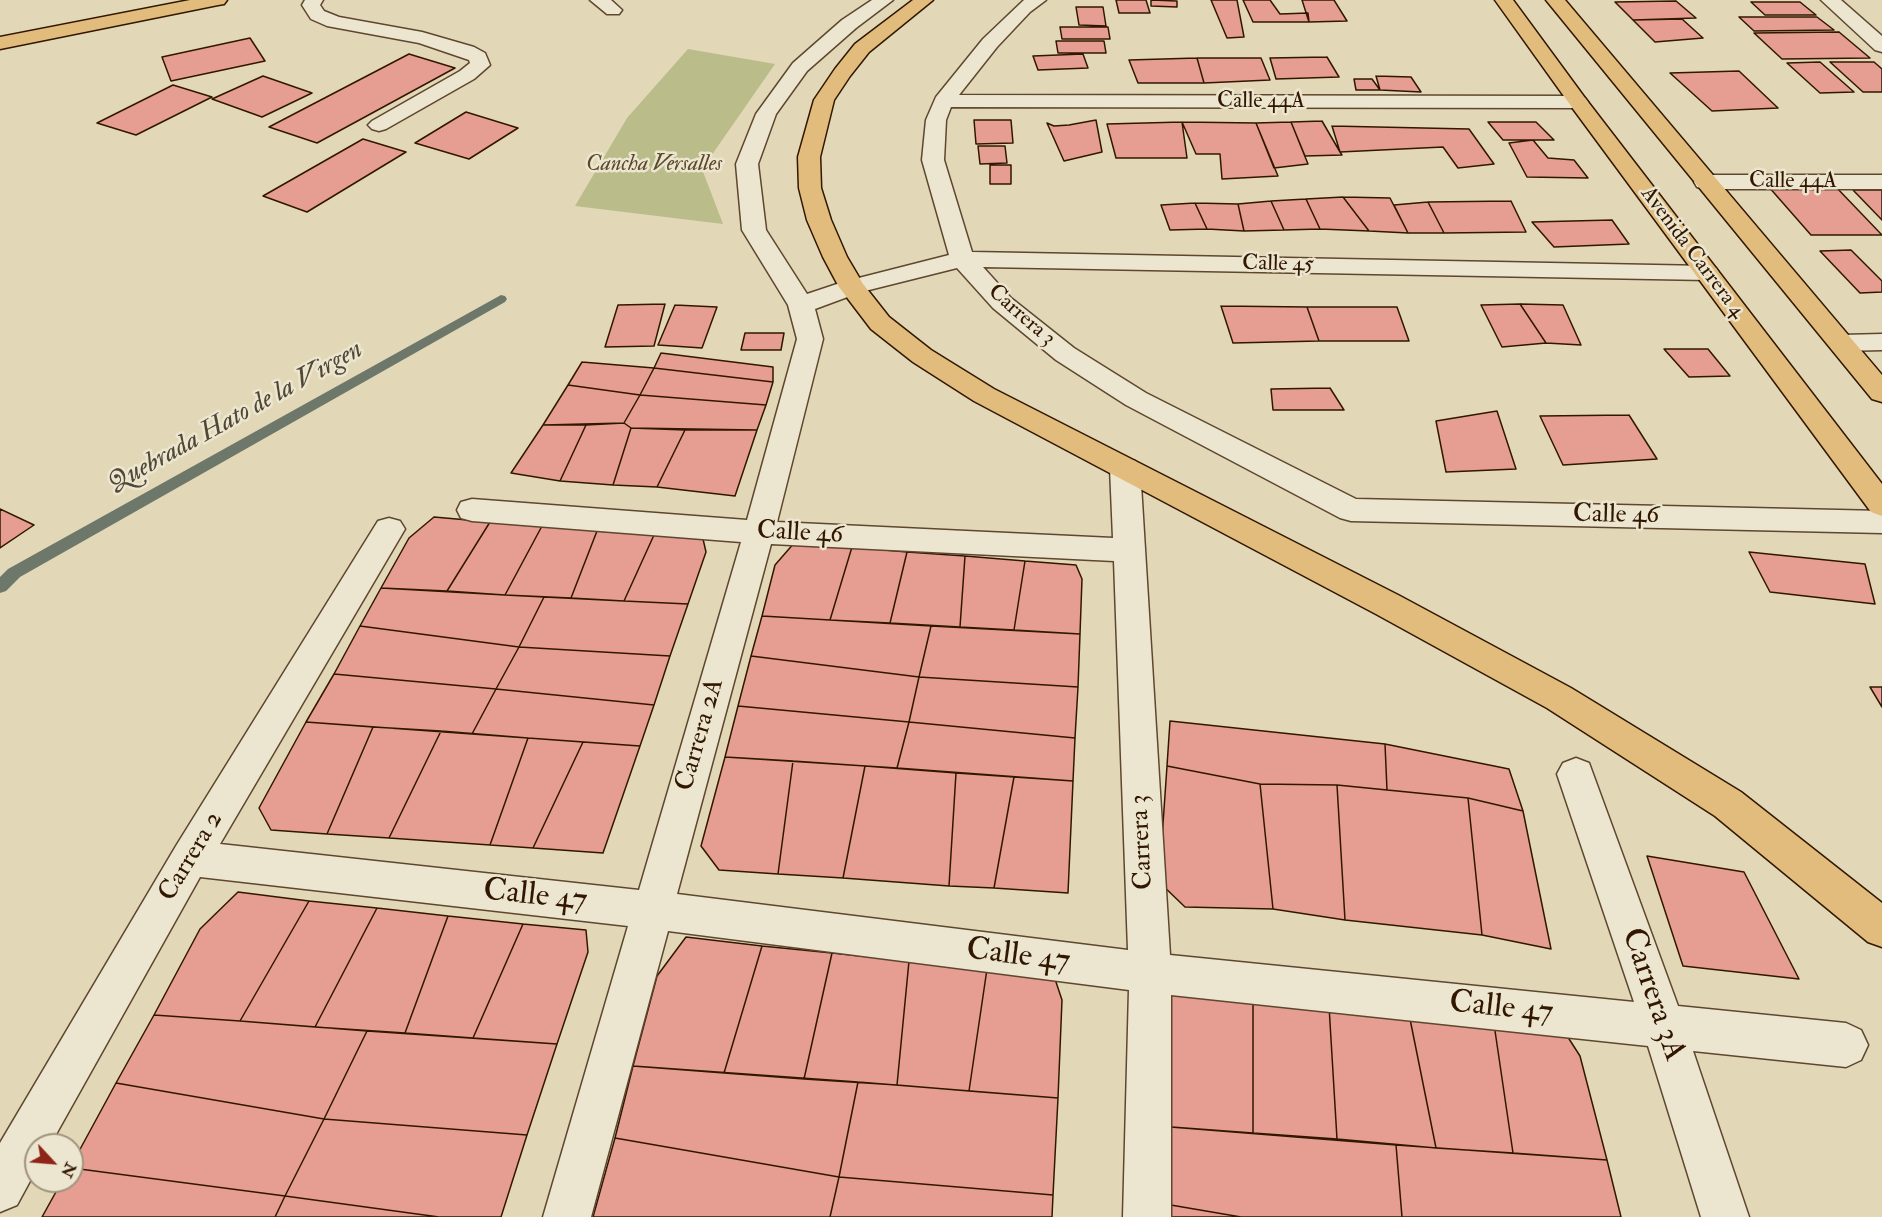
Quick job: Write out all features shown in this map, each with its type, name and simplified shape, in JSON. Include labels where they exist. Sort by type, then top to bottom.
[{"type":"main road","points":[[0,27],[136,0]]},
{"type":"main road","points":[[0,43],[218,0]]},
{"type":"main road","points":[[924,0],[862,48],[824,100],[809,157],[810,188],[823,229],[852,287],[880,323],[922,356],[984,394],[1388,605],[1559,698],[1728,804],[1882,928]]},
{"type":"main road","name":"Avenida Carrera 4","points":[[1504,0],[1578,102],[1882,505]]},
{"type":"main road","points":[[1555,0],[1882,393]]},
{"type":"street","points":[[314,0],[311,5],[317,15],[334,22],[422,38],[467,51],[478,57],[480,65],[467,75],[380,125]]},
{"type":"street","name":"Carrera 2A","points":[[567,1217],[759,532],[810,339],[801,305],[754,230],[747,164],[766,114],[800,67],[849,24],[884,0]]},
{"type":"street","name":"Carrera 3","points":[[1038,0],[1024,8],[990,43],[943,101],[936,120],[933,160],[962,259],[1002,303],[1065,354],[1136,399],[1351,510]]},
{"type":"street","points":[[1830,0],[1882,46]]},
{"type":"street","name":"Calle 44A","points":[[943,101],[1578,102]]},
{"type":"street","name":"Calle 44A","points":[[1705,182],[1882,182]]},
{"type":"street","name":"Calle 45","points":[[852,287],[962,259],[1707,273]]},
{"type":"street","points":[[801,305],[852,287]]},
{"type":"street","points":[[1842,343],[1882,342]]},
{"type":"street","name":"Carrera 3","points":[[1125,468],[1150,974],[1147,1217]]},
{"type":"street","name":"Calle 46","points":[[472,510],[759,532],[1129,550]]},
{"type":"street","name":"Calle 46","points":[[1351,510],[1882,522]]},
{"type":"street","name":"Carrera 2","points":[[0,1188],[190,858],[390,529]]},
{"type":"street","name":"Carrera 3A","points":[[1576,774],[1663,1025],[1725,1217]]},
{"type":"street","name":"Calle 47","points":[[190,858],[652,910],[1150,974],[1846,1045]]},
{"type":"green space","name":"Cancha Versalles","points":[[688,49],[775,64],[702,169],[723,224],[575,206],[627,118]]},
{"type":"building","points":[[1116,0],[1146,0],[1150,13],[1119,13]]},
{"type":"building","points":[[1151,0],[1177,1],[1177,7],[1151,6]]},
{"type":"building","points":[[1211,0],[1237,0],[1244,37],[1227,38]]},
{"type":"building","points":[[1243,0],[1270,0],[1280,14],[1308,13],[1309,22],[1253,22]]},
{"type":"building","points":[[1302,0],[1334,0],[1347,21],[1309,22]]},
{"type":"building","points":[[1676,1],[1696,18],[1633,20],[1615,2]]},
{"type":"building","points":[[1751,2],[1800,2],[1816,15],[1765,15]]},
{"type":"building","points":[[1076,7],[1103,7],[1106,26],[1079,25]]},
{"type":"building","points":[[1739,17],[1817,17],[1834,30],[1754,31]]},
{"type":"building","points":[[1682,19],[1703,38],[1655,42],[1633,20]]},
{"type":"building","points":[[1060,27],[1108,27],[1110,39],[1062,39]]},
{"type":"building","points":[[1839,32],[1870,58],[1782,59],[1754,33]]},
{"type":"building","points":[[250,38],[265,61],[171,81],[162,57]]},
{"type":"building","points":[[1056,41],[1104,41],[1106,53],[1058,53]]},
{"type":"building","points":[[409,54],[455,68],[317,143],[269,127]]},
{"type":"building","points":[[1083,54],[1088,68],[1038,70],[1033,56]]},
{"type":"building","points":[[1327,57],[1339,77],[1276,79],[1270,58]]},
{"type":"building","points":[[1197,58],[1204,83],[1138,83],[1129,60]]},
{"type":"building","points":[[1197,58],[1261,58],[1270,80],[1204,83]]},
{"type":"building","points":[[1820,62],[1854,92],[1820,93],[1787,63]]},
{"type":"building","points":[[1830,62],[1874,62],[1882,69],[1882,92],[1863,92]]},
{"type":"building","points":[[1739,71],[1778,108],[1712,111],[1670,73]]},
{"type":"building","points":[[263,76],[312,93],[262,117],[212,99]]},
{"type":"building","points":[[1376,76],[1411,77],[1421,92],[1380,90]]},
{"type":"building","points":[[1354,79],[1372,79],[1380,90],[1356,90]]},
{"type":"building","points":[[173,85],[212,97],[136,135],[97,123]]},
{"type":"building","points":[[466,112],[518,128],[469,159],[415,143]]},
{"type":"building","points":[[974,120],[1011,120],[1013,143],[976,144]]},
{"type":"building","points":[[1096,120],[1102,152],[1064,161],[1047,123],[1054,126]]},
{"type":"building","points":[[1322,121],[1342,155],[1305,156],[1291,122]]},
{"type":"building","points":[[1182,122],[1187,158],[1116,158],[1107,124]]},
{"type":"building","points":[[1182,122],[1256,123],[1278,176],[1222,179],[1220,154],[1196,154]]},
{"type":"building","points":[[1291,122],[1308,164],[1274,168],[1256,123]]},
{"type":"building","points":[[1488,122],[1536,122],[1554,140],[1503,140]]},
{"type":"building","points":[[1332,126],[1469,129],[1494,164],[1458,168],[1443,147],[1340,152]]},
{"type":"building","points":[[363,139],[406,152],[307,212],[263,196]]},
{"type":"building","points":[[1533,140],[1548,158],[1574,160],[1588,178],[1527,177],[1509,143]]},
{"type":"building","points":[[978,146],[1005,146],[1007,163],[980,164]]},
{"type":"building","points":[[990,165],[1011,165],[1011,184],[990,184]]},
{"type":"building","points":[[1768,186],[1835,186],[1882,235],[1811,235]]},
{"type":"building","points":[[1853,190],[1882,190],[1882,220]]},
{"type":"building","points":[[1343,197],[1369,231],[1320,229],[1306,199]]},
{"type":"building","points":[[1343,197],[1390,198],[1408,233],[1369,231]]},
{"type":"building","points":[[1306,199],[1320,229],[1284,230],[1271,201]]},
{"type":"building","points":[[1271,201],[1284,230],[1244,231],[1238,204]]},
{"type":"building","points":[[1511,201],[1526,232],[1444,233],[1428,202]]},
{"type":"building","points":[[1428,202],[1444,233],[1408,233],[1394,205]]},
{"type":"building","points":[[1195,203],[1207,229],[1170,230],[1161,205]]},
{"type":"building","points":[[1195,203],[1238,204],[1244,231],[1207,229]]},
{"type":"building","points":[[1612,220],[1629,244],[1554,247],[1532,222]]},
{"type":"building","points":[[1851,250],[1882,281],[1882,292],[1860,293],[1820,251]]},
{"type":"building","points":[[665,304],[654,346],[605,347],[618,305]]},
{"type":"building","points":[[1520,304],[1546,343],[1502,347],[1481,305]]},
{"type":"building","points":[[1520,304],[1563,305],[1581,345],[1546,343]]},
{"type":"building","points":[[675,305],[717,307],[702,348],[658,345]]},
{"type":"building","points":[[1221,306],[1307,307],[1319,341],[1233,343]]},
{"type":"building","points":[[1307,307],[1397,307],[1409,341],[1319,341]]},
{"type":"building","points":[[745,333],[784,333],[781,350],[741,350]]},
{"type":"building","points":[[1664,349],[1708,349],[1730,376],[1689,377]]},
{"type":"building","points":[[661,353],[773,367],[773,382],[654,368]]},
{"type":"building","points":[[582,362],[654,368],[640,395],[568,385]]},
{"type":"building","points":[[654,368],[773,382],[766,405],[640,395]]},
{"type":"building","points":[[568,385],[640,395],[624,423],[543,425]]},
{"type":"building","points":[[1330,388],[1344,410],[1273,410],[1271,389]]},
{"type":"building","points":[[640,395],[766,405],[757,430],[631,428],[624,423]]},
{"type":"building","points":[[1497,411],[1516,469],[1446,472],[1436,421]]},
{"type":"building","points":[[1629,415],[1657,459],[1563,465],[1540,416]]},
{"type":"building","points":[[624,423],[631,428],[613,485],[560,481],[586,425]]},
{"type":"building","points":[[543,425],[586,425],[560,481],[511,473]]},
{"type":"building","points":[[631,428],[685,430],[657,487],[613,485]]},
{"type":"building","points":[[685,430],[757,430],[735,496],[657,487]]},
{"type":"building","points":[[0,509],[34,525],[0,548]]},
{"type":"building","points":[[434,517],[490,522],[447,591],[381,588],[409,538]]},
{"type":"building","points":[[490,522],[542,526],[505,595],[447,591]]},
{"type":"building","points":[[542,526],[597,531],[571,598],[505,595]]},
{"type":"building","points":[[597,531],[654,535],[624,601],[571,598]]},
{"type":"building","points":[[654,535],[703,539],[706,552],[688,604],[624,601]]},
{"type":"building","points":[[795,542],[852,547],[830,620],[762,616],[775,565]]},
{"type":"building","points":[[852,547],[907,552],[890,623],[830,620]]},
{"type":"building","points":[[907,552],[965,556],[960,627],[890,623]]},
{"type":"building","points":[[1749,552],[1865,564],[1875,604],[1770,592]]},
{"type":"building","points":[[965,556],[1025,561],[1014,630],[960,627]]},
{"type":"building","points":[[1025,561],[1076,565],[1082,579],[1080,634],[1014,630]]},
{"type":"building","points":[[381,588],[544,597],[519,647],[360,626]]},
{"type":"building","points":[[544,597],[688,604],[670,656],[519,647]]},
{"type":"building","points":[[762,616],[931,626],[919,677],[751,656]]},
{"type":"building","points":[[360,626],[519,647],[496,689],[334,674]]},
{"type":"building","points":[[931,626],[1080,634],[1078,687],[919,677]]},
{"type":"building","points":[[519,647],[670,656],[654,705],[496,689]]},
{"type":"building","points":[[751,656],[919,677],[909,722],[738,706]]},
{"type":"building","points":[[334,674],[496,689],[472,734],[306,722]]},
{"type":"building","points":[[919,677],[1078,687],[1075,738],[909,722]]},
{"type":"building","points":[[1870,687],[1882,687],[1882,707]]},
{"type":"building","points":[[496,689],[654,705],[640,746],[472,734]]},
{"type":"building","points":[[738,706],[909,722],[897,768],[725,757]]},
{"type":"building","points":[[1170,721],[1385,744],[1387,790],[1337,785],[1260,784],[1167,766]]},
{"type":"building","points":[[306,722],[373,727],[327,834],[271,830],[259,808]]},
{"type":"building","points":[[909,722],[1075,738],[1073,781],[897,768]]},
{"type":"building","points":[[373,727],[441,731],[389,838],[327,834]]},
{"type":"building","points":[[441,731],[528,738],[490,845],[389,838]]},
{"type":"building","points":[[528,738],[583,742],[533,848],[490,845]]},
{"type":"building","points":[[583,742],[640,746],[603,853],[533,848]]},
{"type":"building","points":[[1385,744],[1509,769],[1523,811],[1468,798],[1387,790]]},
{"type":"building","points":[[725,757],[793,761],[778,874],[719,870],[701,846]]},
{"type":"building","points":[[793,761],[865,766],[843,878],[778,874]]},
{"type":"building","points":[[865,766],[956,773],[949,886],[843,878]]},
{"type":"building","points":[[1167,766],[1260,784],[1273,909],[1185,907],[1159,882]]},
{"type":"building","points":[[956,773],[1014,777],[994,888],[949,886]]},
{"type":"building","points":[[1014,777],[1073,781],[1068,893],[994,888]]},
{"type":"building","points":[[1260,784],[1337,785],[1345,920],[1273,909]]},
{"type":"building","points":[[1337,785],[1468,798],[1482,935],[1345,920]]},
{"type":"building","points":[[1468,798],[1523,811],[1551,949],[1482,935]]},
{"type":"building","points":[[1647,856],[1744,872],[1799,979],[1683,966]]},
{"type":"building","points":[[238,892],[309,901],[240,1021],[154,1015],[200,929]]},
{"type":"building","points":[[309,901],[377,908],[315,1027],[240,1021]]},
{"type":"building","points":[[377,908],[448,916],[405,1033],[315,1027]]},
{"type":"building","points":[[448,916],[523,924],[473,1038],[405,1033]]},
{"type":"building","points":[[523,924],[586,930],[588,952],[557,1044],[473,1038]]},
{"type":"building","points":[[686,937],[762,946],[724,1073],[633,1066],[657,976]]},
{"type":"building","points":[[762,946],[832,953],[804,1079],[724,1073]]},
{"type":"building","points":[[832,953],[909,961],[897,1085],[804,1079]]},
{"type":"building","points":[[909,961],[987,969],[969,1091],[897,1085]]},
{"type":"building","points":[[987,969],[1054,976],[1062,1000],[1058,1098],[969,1091]]},
{"type":"building","points":[[1172,989],[1253,998],[1253,1133],[1158,1126],[1156,1030]]},
{"type":"building","points":[[1253,998],[1329,1006],[1337,1139],[1253,1133]]},
{"type":"building","points":[[1329,1006],[1409,1014],[1436,1148],[1337,1139]]},
{"type":"building","points":[[1409,1014],[1494,1024],[1513,1153],[1436,1148]]},
{"type":"building","points":[[154,1015],[367,1031],[324,1119],[116,1083]]},
{"type":"building","points":[[1494,1024],[1564,1031],[1580,1056],[1607,1160],[1513,1153]]},
{"type":"building","points":[[367,1031],[557,1044],[527,1135],[324,1119]]},
{"type":"building","points":[[633,1066],[858,1082],[839,1177],[615,1138]]},
{"type":"building","points":[[858,1082],[1058,1098],[1053,1195],[839,1177]]},
{"type":"building","points":[[116,1083],[324,1119],[285,1196],[84,1170],[84,1142]]},
{"type":"building","points":[[324,1119],[527,1135],[501,1217],[439,1217],[285,1196]]},
{"type":"building","points":[[1158,1126],[1396,1145],[1402,1217],[1241,1217],[1159,1203]]},
{"type":"building","points":[[615,1138],[839,1177],[830,1217],[593,1217]]},
{"type":"building","points":[[1396,1145],[1607,1160],[1621,1217],[1402,1217]]},
{"type":"building","points":[[84,1170],[285,1196],[275,1217],[42,1217],[55,1193],[84,1193]]},
{"type":"building","points":[[839,1177],[1053,1195],[1052,1217],[830,1217]]},
{"type":"building","points":[[285,1196],[439,1217],[275,1217]]},
{"type":"building","points":[[1159,1203],[1241,1217],[1160,1217]]},
{"type":"waterway","name":"Quebrada Hato de la Virgen","points":[[0,587],[14,573],[501,299]]}]
